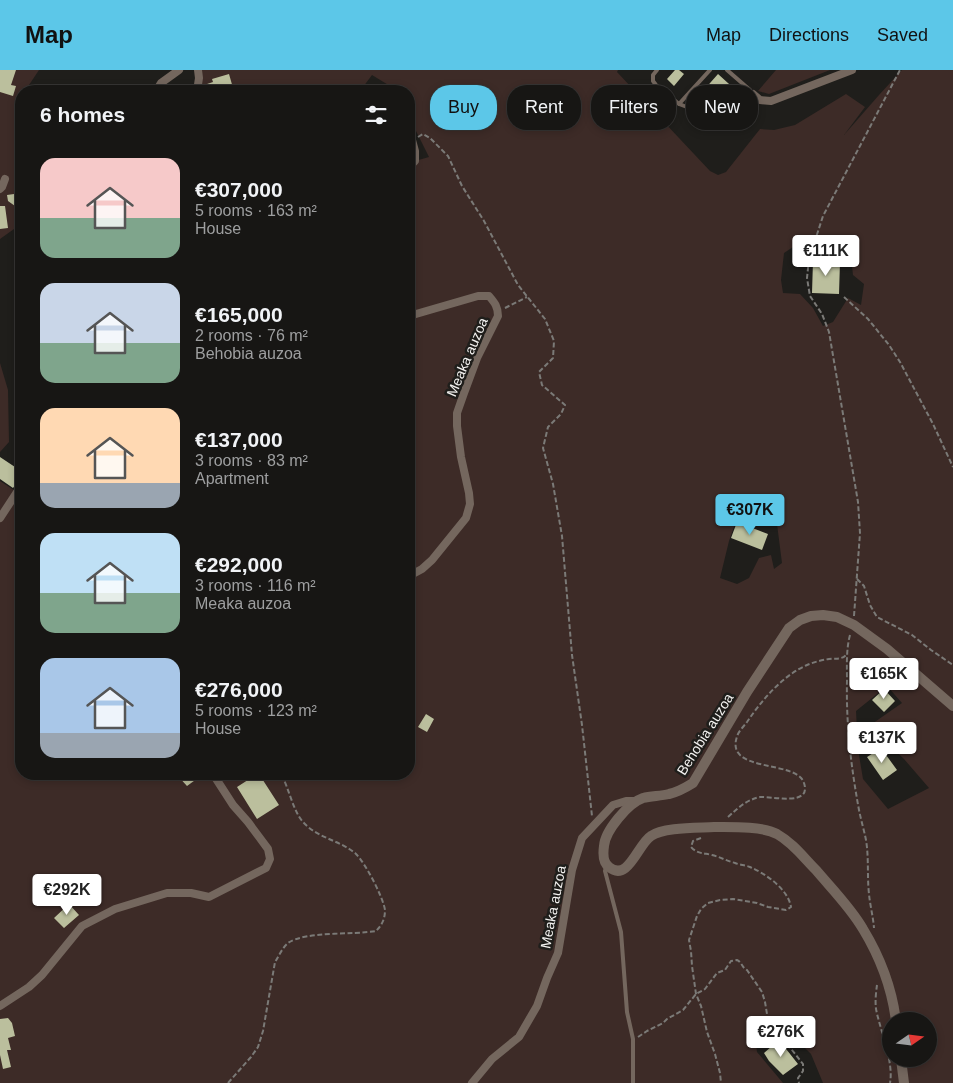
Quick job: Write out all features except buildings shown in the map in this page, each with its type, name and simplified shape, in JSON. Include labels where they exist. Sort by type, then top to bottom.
[{"type":"street","points":[[160,85],[179,70]]},
{"type":"street","points":[[198,70],[198,85]]},
{"type":"street","points":[[758,98],[771,101],[852,70]]},
{"type":"street","points":[[0,189],[5,179]]},
{"type":"street","name":"Meaka auzoa","points":[[415,314],[478,296],[489,296],[498,309],[498,316],[477,358],[457,413],[461,457],[470,504],[466,518],[432,560],[415,573]]},
{"type":"street","points":[[0,518],[15,495]]},
{"type":"street","name":"Behobia auzoa","points":[[636,801],[676,792],[693,783],[747,692],[788,628],[810,616],[836,617],[854,625],[887,649],[953,706]]},
{"type":"street","points":[[0,1006],[36,981],[82,926],[116,909],[167,893],[191,893],[209,897],[266,868],[270,859],[268,849],[248,822],[232,805],[217,780]]},
{"type":"street","name":"Meaka auzoa","points":[[472,1083],[492,1059],[519,1037],[536,1006],[558,953],[572,870],[582,838],[613,805],[626,801],[636,801]]},
{"type":"street","points":[[636,801],[614,823],[609,831],[604,844],[606,866],[620,871],[628,867],[644,841],[653,834],[664,830],[717,827],[761,829],[776,834],[795,847],[850,910],[863,929],[887,980],[894,1012]]},
{"type":"street","points":[[902,1068],[904,1083]]},
{"type":"lane","points":[[657,70],[653,75],[653,81],[656,85],[679,104],[686,107]]},
{"type":"lane","points":[[679,104],[710,70]]},
{"type":"lane","points":[[727,70],[744,85]]},
{"type":"lane","points":[[606,866],[605,871],[622,932],[627,1012],[633,1039],[632,1083]]},
{"type":"path","points":[[874,930],[869,894],[866,842],[847,726],[846,700],[847,653],[854,625],[860,533],[858,502],[829,332],[822,314],[810,296],[807,278],[809,259],[823,216],[900,70]]},
{"type":"path","points":[[415,137],[423,134],[430,138],[448,156],[462,186],[518,285],[545,319],[554,341],[553,358],[539,372],[542,385],[565,405],[561,414],[548,427],[543,448],[553,484],[562,536],[572,655],[593,826]]},
{"type":"path","points":[[498,309],[505,308],[527,297]]},
{"type":"path","points":[[844,297],[868,319],[900,362],[933,424],[953,467]]},
{"type":"path","points":[[857,579],[864,586],[870,606],[877,617],[912,636],[953,665]]},
{"type":"path","points":[[721,1083],[716,1054],[707,1032],[696,994],[692,951],[689,940],[697,916],[708,903],[720,900],[733,899],[786,910],[791,907],[790,900],[782,888],[750,867],[712,855],[695,852],[691,847],[693,841],[706,836],[744,803],[758,798],[794,799],[801,797],[805,785],[802,777],[787,770],[749,762],[743,758],[736,750],[738,734],[769,694],[792,674],[815,662],[838,659],[844,657],[847,653]]},
{"type":"path","points":[[228,1083],[258,1047],[263,1031],[275,962],[288,944],[295,940],[318,935],[376,931],[384,919],[383,901],[367,868],[356,854],[308,828],[296,812],[284,780]]},
{"type":"path","points":[[633,1039],[683,1010],[696,994],[710,984],[713,977],[725,970],[731,961],[740,961],[743,968],[747,970],[762,992],[771,1033],[781,1036],[803,1064],[803,1071],[798,1078],[799,1083]]},
{"type":"path","points":[[878,978],[876,1006],[889,1062],[890,1083]]},
{"type":"shaded area","points":[[0,70],[39,70],[29,85],[15,85],[15,228],[0,239]]},
{"type":"shaded area","points":[[198,70],[618,70],[617,72],[629,85],[591,85],[591,130],[671,130],[710,171],[718,175],[726,172],[760,129],[774,130],[795,125],[846,94],[865,107],[844,135],[902,70],[953,70],[953,1083],[823,1083],[811,1054],[773,1016],[756,1024],[757,1052],[783,1083],[0,1083],[0,481],[15,491],[15,780],[415,780],[415,161],[429,157],[415,129],[415,85],[388,85],[372,75],[364,85],[197,85]],"holes":[[[849,240],[853,275],[864,284],[861,305],[848,298],[833,322],[823,326],[813,308],[800,294],[783,293],[781,280],[784,253],[799,243],[829,244]],[[742,504],[771,517],[777,524],[782,563],[774,569],[771,555],[759,558],[749,578],[737,584],[720,578],[729,541]],[[887,686],[902,703],[869,726],[904,759],[929,788],[888,809],[863,779],[858,749],[856,711]]]},
{"type":"shaded area","points":[[776,70],[830,70],[769,94],[758,91]]},
{"type":"shaded area","points":[[0,363],[8,390],[9,442],[0,452]]}]
